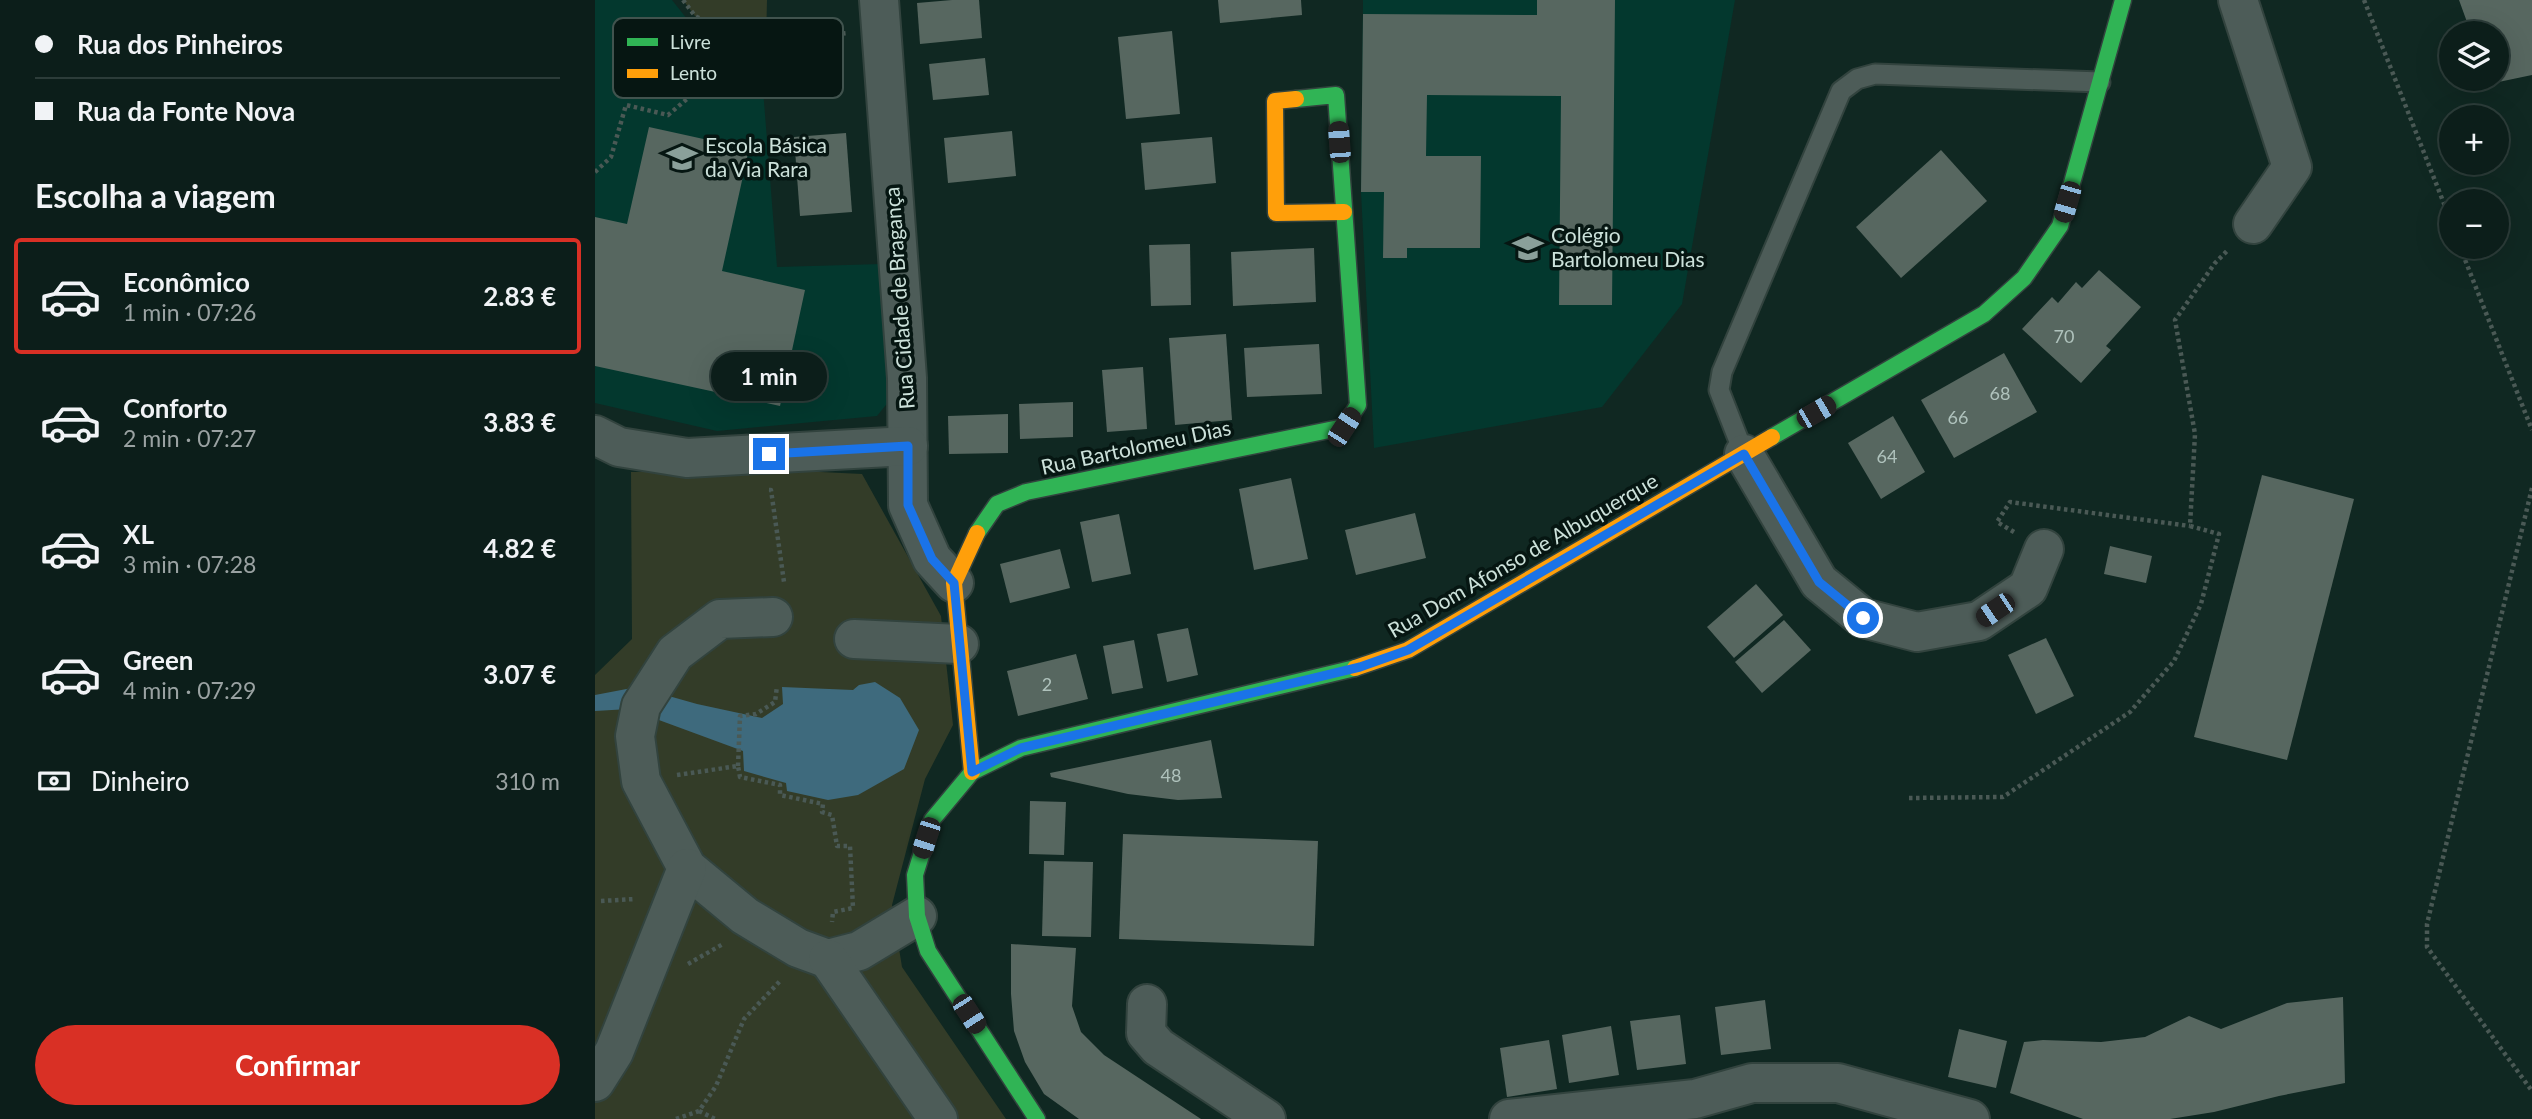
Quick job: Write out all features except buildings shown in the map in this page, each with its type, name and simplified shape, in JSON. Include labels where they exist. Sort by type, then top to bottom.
[{"type":"main road","name":"Rua Dom Afonso de Albuquerque","points":[[1037,1119],[928,951],[916,916],[915,874],[932,820],[972,772],[1021,748],[1360,667],[1408,650],[1984,314],[2024,278],[2060,226],[2123,0]]},
{"type":"main road","name":"Rua Bartolomeu Dias","points":[[972,772],[954,583],[972,540],[997,504],[1026,492],[1358,424],[1358,405],[1336,95],[1275,101],[1276,214],[1344,212]]},
{"type":"street","points":[[2238,0],[2292,167],[2253,224]]},
{"type":"street","name":"Rua Cidade de Bragança","points":[[880,15],[907,378],[908,505],[932,559],[954,583]]},
{"type":"street","points":[[595,435],[619,447],[687,458],[908,446]]},
{"type":"street","points":[[1744,454],[1819,582],[1863,618],[1917,632],[1979,621],[2028,588],[2044,549]]},
{"type":"street","points":[[779,604],[720,619],[675,653],[641,706],[635,736],[641,781],[687,869],[758,924],[813,954],[938,1119]]},
{"type":"street","points":[[854,639],[959,644]]},
{"type":"street","points":[[595,1082],[614,1052],[687,869]]},
{"type":"street","points":[[813,954],[859,951],[916,916]]},
{"type":"street","points":[[1147,1004],[1146,1034],[1158,1047],[1266,1119]]},
{"type":"street","points":[[1509,1119],[1693,1109],[1752,1083],[1837,1083],[1961,1118]]},
{"type":"lane","points":[[1744,454],[1719,390],[1722,372],[1841,91],[1857,79],[1875,74],[2100,82]]},
{"type":"path","points":[[683,0],[699,18]]},
{"type":"path","points":[[2364,0],[2439,191]]},
{"type":"path","points":[[843,23],[880,15]]},
{"type":"path","points":[[595,172],[611,158],[626,105],[668,115],[688,98]]},
{"type":"path","points":[[2190,526],[2195,434],[2175,320],[2215,263],[2253,224]]},
{"type":"path","points":[[2466,259],[2532,430]]},
{"type":"path","points":[[2532,488],[2427,924],[2427,947],[2532,1091]]},
{"type":"path","points":[[758,490],[771,490],[779,604]]},
{"type":"path","points":[[1909,798],[2003,797],[2130,712],[2174,661],[2201,604],[2219,534],[2190,526],[2010,502],[1997,522],[2044,549]]},
{"type":"path","points":[[676,1119],[699,1111],[716,1086],[744,1019],[779,983],[813,954],[833,912],[853,908],[849,846],[837,846],[832,815],[822,812],[823,804],[781,795],[781,785],[740,777],[740,716],[756,714],[775,702],[777,686]]},
{"type":"path","points":[[641,781],[738,766]]},
{"type":"path","points":[[686,965],[758,924]]},
{"type":"path","points":[[699,1111],[715,1119]]},
{"type":"shaded area","name":"Escola Básica da Via Rara","points":[[595,0],[672,0],[686,18],[613,18],[613,98],[764,98],[777,267],[882,264],[890,400],[877,416],[717,431],[595,403]]},
{"type":"shaded area","points":[[683,0],[767,0],[767,18],[695,16]]},
{"type":"shaded area","name":"Colégio Bartolomeu Dias","points":[[1363,0],[1735,0],[1682,304],[1602,407],[1374,448],[1361,192]]},
{"type":"shaded area","points":[[780,470],[862,474],[941,616],[953,725],[925,779],[892,905],[902,967],[1006,1119],[595,1119],[595,675],[632,639],[631,472]]},
{"type":"water","points":[[875,682],[900,698],[919,730],[904,769],[858,795],[828,800],[787,791],[786,783],[744,771],[743,751],[629,709],[595,711],[595,695],[637,687],[762,718],[783,704],[782,687],[853,690],[859,685]]},
{"type":"traffic: fast","points":[[1772,437],[1984,314],[2024,278],[2060,226],[2123,0]]},
{"type":"traffic: fast","points":[[977,533],[997,504],[1026,492],[1344,427],[1358,405],[1336,95],[1296,99]]},
{"type":"traffic: fast","points":[[1037,1119],[928,951],[917,916],[915,875],[932,820],[972,772],[1021,748],[1355,668]]},
{"type":"traffic: slow","points":[[1296,99],[1275,101],[1276,213],[1344,212]]},
{"type":"traffic: slow","points":[[1355,668],[1408,650],[1772,437]]},
{"type":"traffic: slow","points":[[972,772],[954,583],[977,533]]},
{"type":"place","name":"Escola Básica da Via Rara","points":[[682,158]]},
{"type":"place","name":"Colégio Bartolomeu Dias","points":[[1528,248]]},
{"type":"route","points":[[769,454],[908,446],[908,505],[932,559],[954,583],[972,772],[1021,748],[1360,667],[1408,650],[1744,454],[1819,582],[1863,618]]}]
